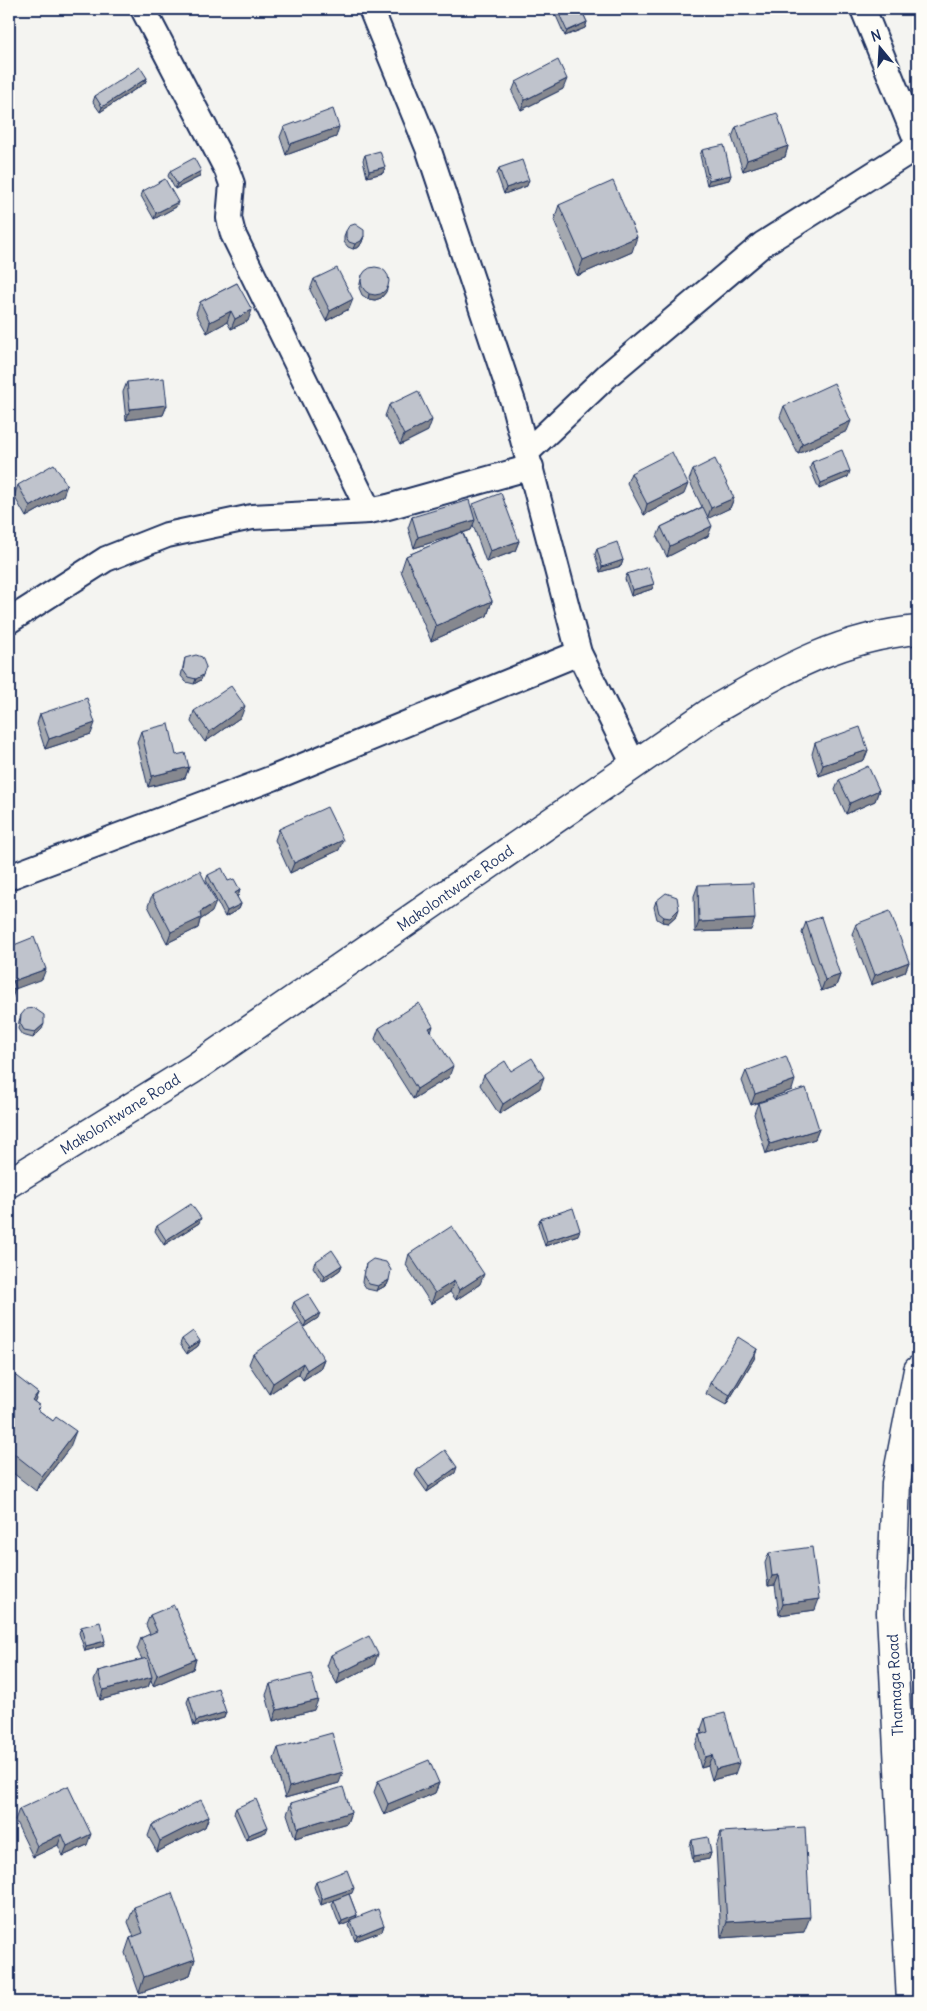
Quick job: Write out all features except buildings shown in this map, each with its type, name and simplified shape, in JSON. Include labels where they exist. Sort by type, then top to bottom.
[{"type":"main road","name":"Makolontwane Road","points":[[9,1183],[193,1069],[712,712],[784,669],[837,647],[893,632],[918,630]]},
{"type":"main road","name":"Thamaga Road","points":[[911,2002],[891,1613],[896,1483],[918,1370]]},
{"type":"street","points":[[143,9],[227,170],[232,184],[229,218],[233,234],[369,511]]},
{"type":"street","points":[[371,9],[428,148],[513,402],[579,653],[634,765]]},
{"type":"street","points":[[9,621],[106,559],[167,535],[252,517],[369,511],[529,460],[609,374],[762,244],[918,145],[863,9]]},
{"type":"street","points":[[9,877],[273,778],[579,653]]}]
